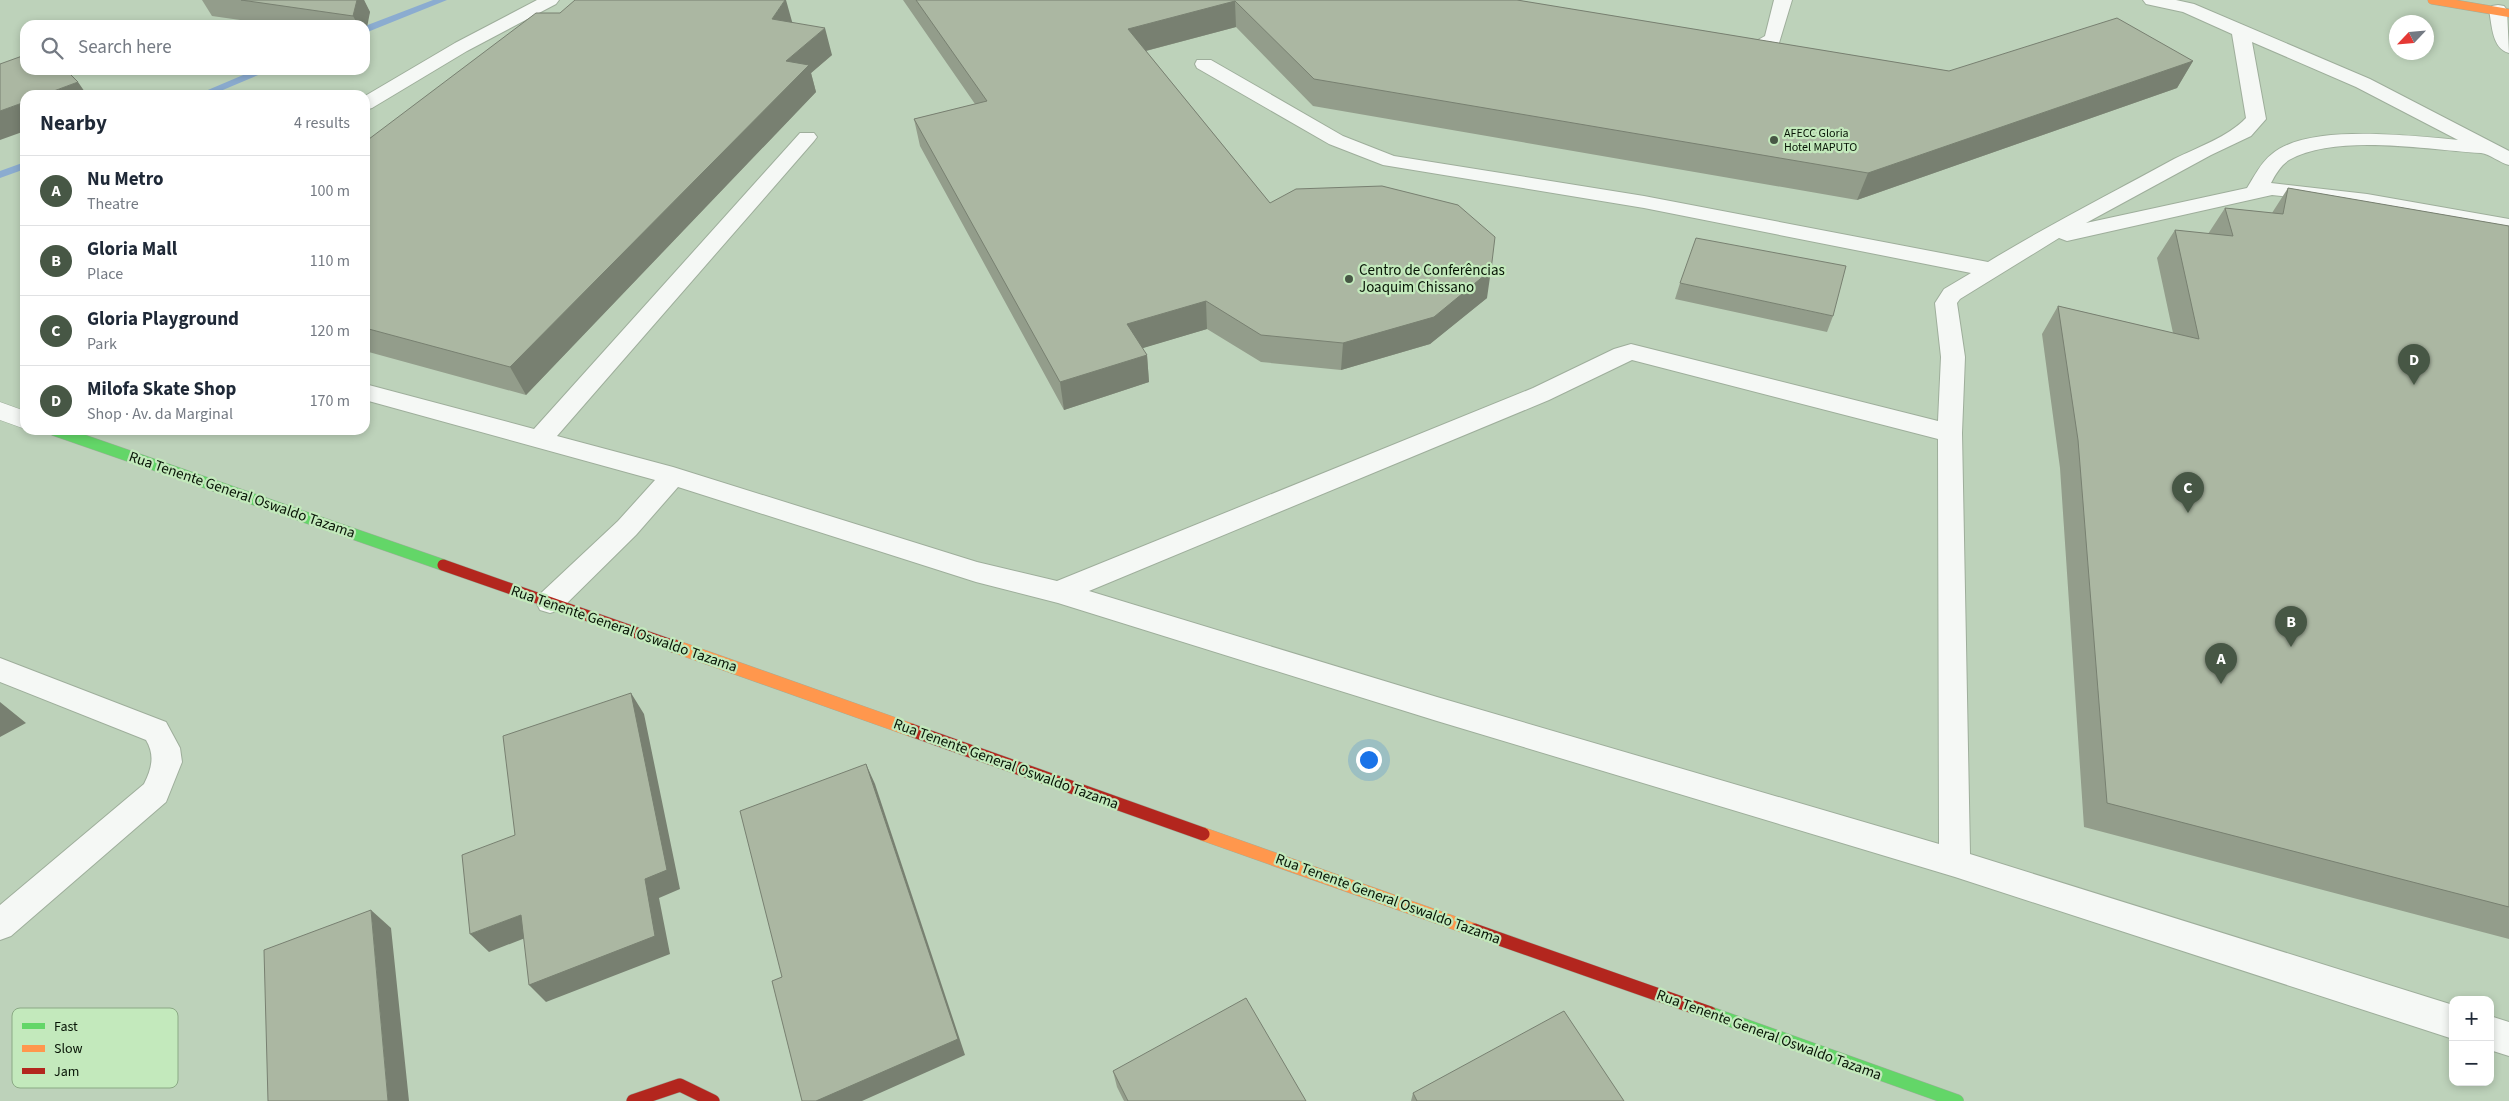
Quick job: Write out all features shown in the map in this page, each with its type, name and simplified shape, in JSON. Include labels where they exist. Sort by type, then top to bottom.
[{"type":"street","points":[[2432,0],[2504,11]]},
{"type":"street","points":[[0,411],[20,418]]},
{"type":"street","name":"Rua Tenente General Oswaldo Tazama","points":[[68,435],[550,602],[1949,1100]]},
{"type":"street","points":[[633,1101],[680,1085],[714,1101]]},
{"type":"lane","points":[[370,101],[461,47],[550,0]]},
{"type":"lane","points":[[1715,44],[1749,47],[1762,45],[1773,39],[1783,0]]},
{"type":"lane","points":[[2152,0],[2188,8],[2363,82],[2509,159]]},
{"type":"lane","points":[[2504,11],[2505,43],[2509,48]]},
{"type":"lane","points":[[1955,863],[1953,516],[1950,433],[1952,357],[1946,303],[1952,294],[2039,240],[2204,151],[2244,132],[2256,119],[2241,31]]},
{"type":"lane","points":[[1204,64],[1336,140],[1390,161],[1635,200],[1993,270]]},
{"type":"lane","points":[[539,440],[807,137]]},
{"type":"lane","points":[[2254,194],[2280,156],[2318,142],[2375,141],[2487,148]]},
{"type":"lane","points":[[2039,240],[2272,190],[2367,200],[2509,225]]},
{"type":"lane","points":[[1058,592],[1541,394],[1631,352],[1950,433]]},
{"type":"lane","points":[[370,393],[673,476],[843,528],[976,572],[1058,592],[1446,712],[1955,863],[2449,1021]]},
{"type":"lane","points":[[550,602],[627,528],[673,476]]},
{"type":"lane","points":[[0,670],[156,731],[166,746],[168,764],[155,793],[0,925]]},
{"type":"lane","points":[[2494,1034],[2509,1039]]},
{"type":"building","points":[[241,0],[357,0],[353,16]]},
{"type":"building","points":[[575,0],[785,0],[772,19],[825,28],[786,61],[809,65],[510,367],[370,329],[370,138],[536,13],[560,13]]},
{"type":"building","points":[[916,0],[1517,0],[1949,71],[2117,18],[2193,61],[1868,173],[1314,79],[1235,1],[1128,29],[1270,203],[1296,189],[1382,186],[1458,205],[1495,237],[1491,270],[1434,317],[1343,343],[1261,335],[1206,301],[1127,324],[1147,355],[1060,382],[914,119],[987,101]]},
{"type":"building","points":[[20,57],[20,75],[71,75],[78,82],[56,90],[20,90],[20,104],[0,111],[0,64]]},
{"type":"building","points":[[2288,188],[2509,226],[2509,907],[2107,803],[2078,440],[2058,306],[2199,339],[2175,230],[2233,236],[2225,208],[2283,214]]},
{"type":"building","points":[[1696,238],[1846,266],[1833,316],[1680,283]]},
{"type":"building","points":[[631,693],[667,870],[645,879],[655,936],[529,985],[521,915],[470,934],[462,855],[515,835],[503,736]]},
{"type":"building","points":[[866,764],[958,1039],[816,1101],[802,1101],[772,981],[782,977],[740,811]]},
{"type":"building","points":[[371,910],[388,1101],[268,1101],[264,950]]},
{"type":"building","points":[[1246,998],[1306,1101],[1128,1101],[1113,1071]]},
{"type":"building","points":[[1564,1011],[1624,1101],[1417,1101],[1413,1093]]},
{"type":"waterway","points":[[370,28],[442,0]]},
{"type":"waterway","points":[[214,90],[252,75]]},
{"type":"waterway","points":[[0,175],[20,167]]},
{"type":"traffic: fast","points":[[68,435],[443,565]]},
{"type":"traffic: fast","points":[[1710,1013],[1957,1101]]},
{"type":"traffic: slow","points":[[2432,0],[2509,13]]},
{"type":"traffic: slow","points":[[674,646],[911,730]]},
{"type":"traffic: slow","points":[[1203,834],[1474,930]]},
{"type":"traffic: jam","points":[[443,565],[674,646]]},
{"type":"traffic: jam","points":[[911,730],[1203,834]]},
{"type":"traffic: jam","points":[[1474,930],[1710,1013]]},
{"type":"traffic: jam","points":[[633,1101],[680,1085],[713,1101]]},
{"type":"place","name":"AFECC Gloria Hotel MAPUTO","points":[[1774,140]]},
{"type":"place","name":"Centro de Conferências Joaquim Chissano","points":[[1349,279]]},
{"type":"place","name":"Milofa Skate Shop","points":[[2414,385]]},
{"type":"place","name":"Gloria Playground","points":[[2188,513]]},
{"type":"place","name":"Gloria Mall","points":[[2291,647]]},
{"type":"place","name":"Nu Metro","points":[[2221,684]]}]
